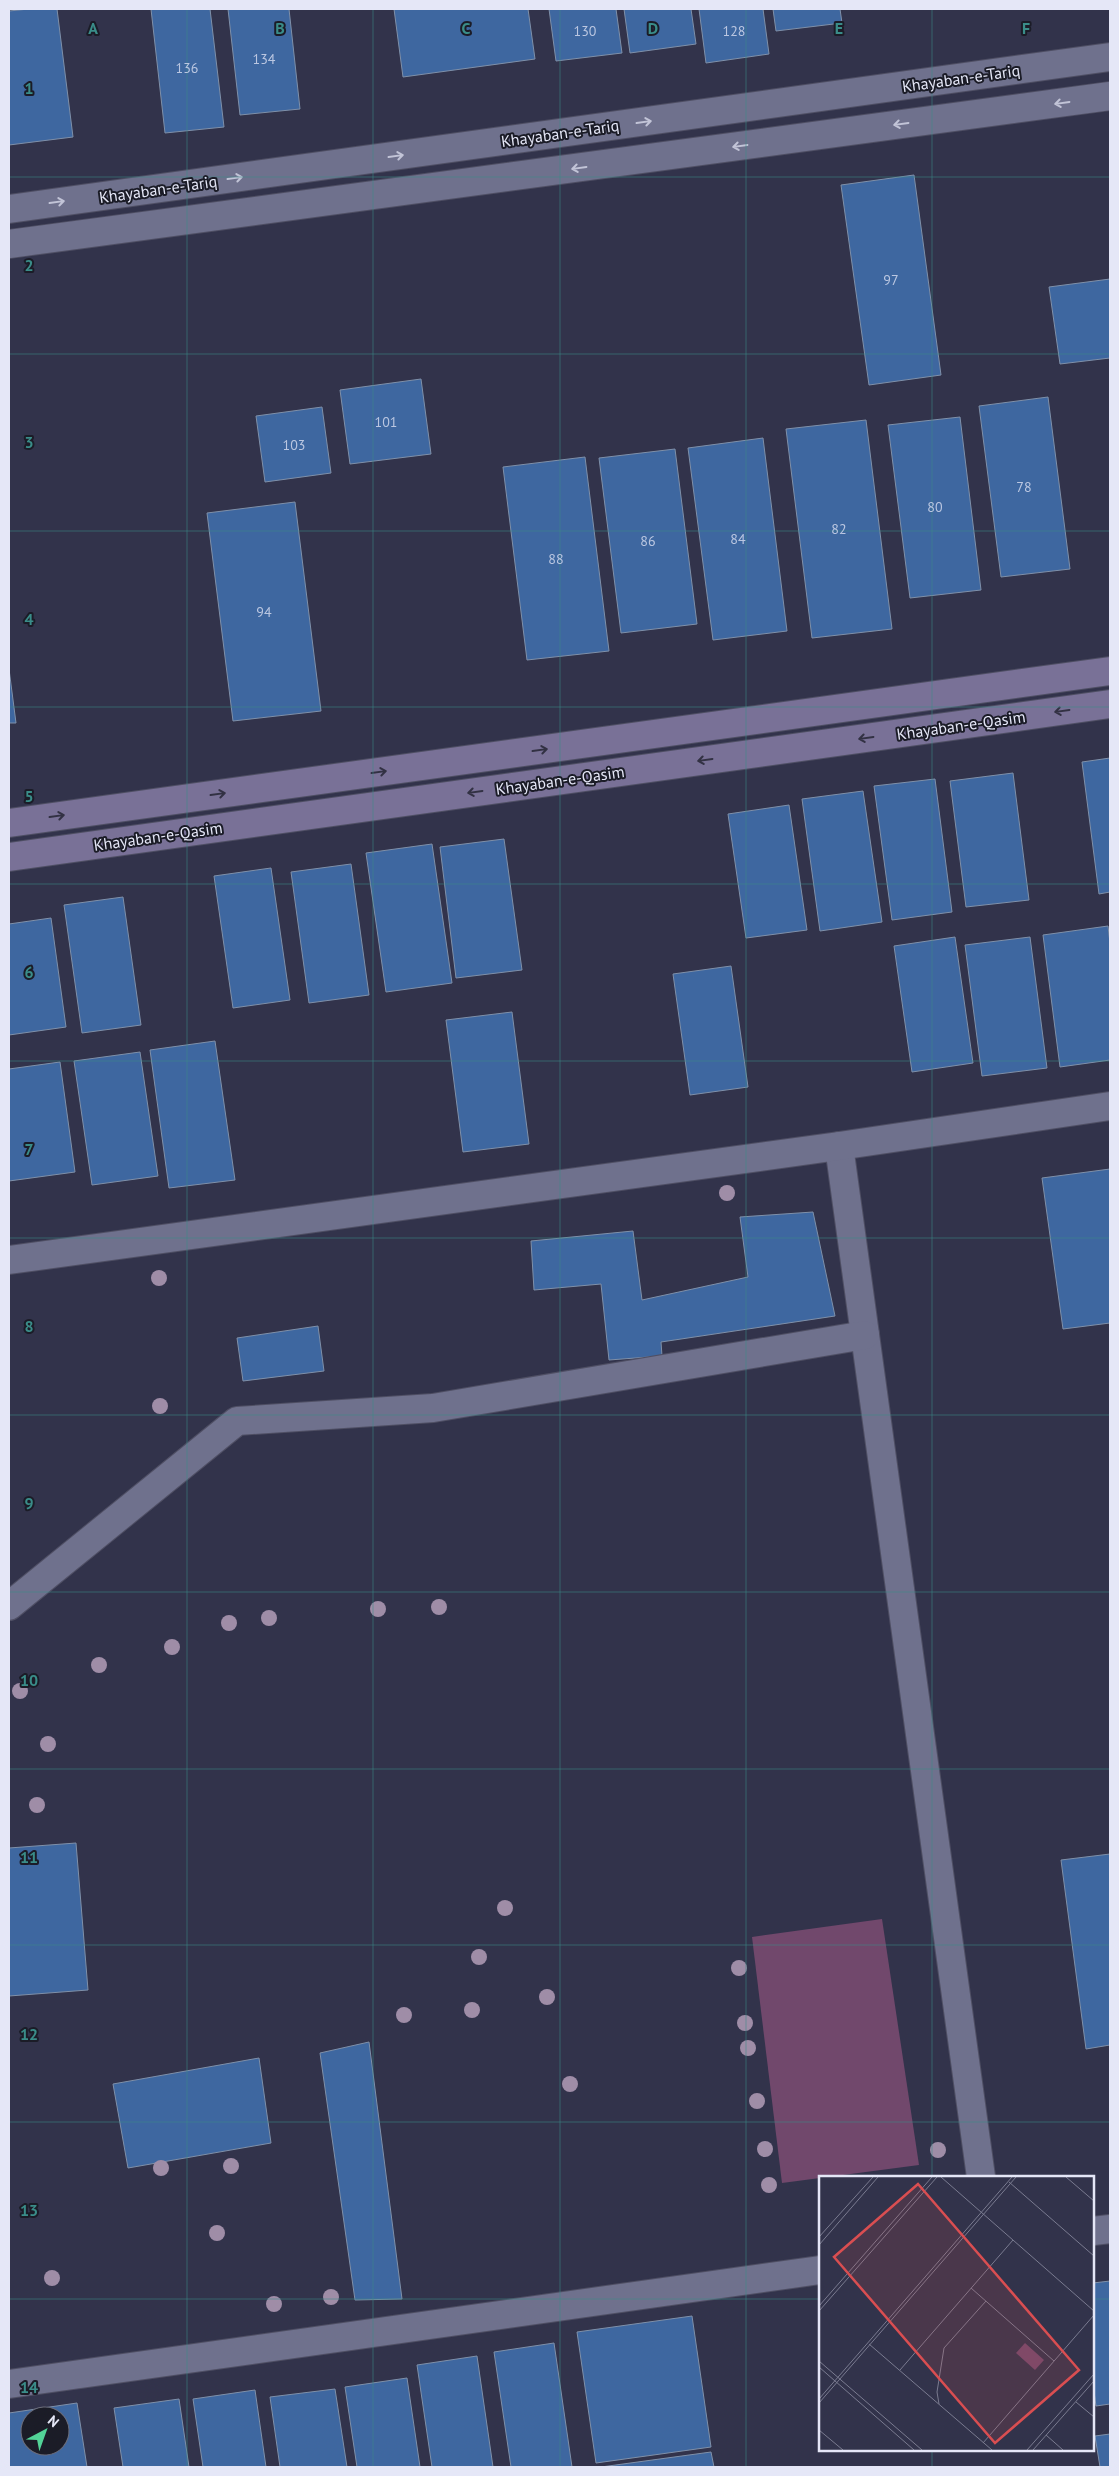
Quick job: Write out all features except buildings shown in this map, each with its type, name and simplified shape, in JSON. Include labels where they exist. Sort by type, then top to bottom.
[{"type":"street","name":"Khayaban-e-Tariq","points":[[9,209],[1110,57]]},
{"type":"street","points":[[9,244],[1110,96]]},
{"type":"street","points":[[302,205],[290,200],[285,189],[285,182],[292,172],[304,168]]},
{"type":"street","name":"Khayaban-e-Qasim","points":[[9,823],[1110,671]]},
{"type":"street","name":"Khayaban-e-Qasim","points":[[9,857],[1110,704]]},
{"type":"street","points":[[9,1260],[839,1146],[1110,1106]]},
{"type":"street","points":[[839,1146],[981,2176]]},
{"type":"street","points":[[9,1606],[237,1421],[432,1408],[865,1335]]},
{"type":"street","points":[[1094,2231],[1110,2229]]},
{"type":"street","points":[[9,2384],[819,2270]]},
{"type":"shaded area","points":[[882,1919],[919,2165],[835,2176],[819,2176],[819,2178],[782,2183],[752,1937]]}]
